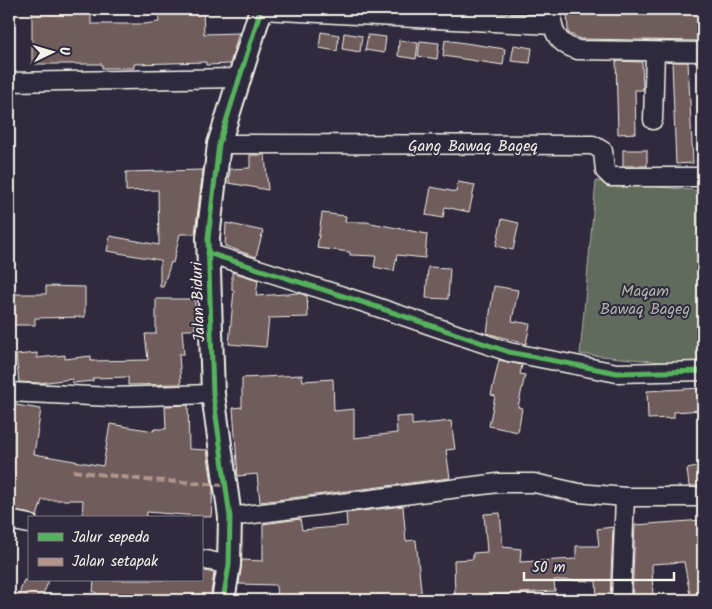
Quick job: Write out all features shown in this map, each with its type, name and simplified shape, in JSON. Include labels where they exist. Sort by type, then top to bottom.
[{"type":"street","points":[[261,9],[552,17],[561,42],[578,50],[703,52]]},
{"type":"street","name":"Jalan Biduri","points":[[223,600],[229,564],[230,517],[213,394],[208,253],[219,144],[261,9]]},
{"type":"street","points":[[653,120],[655,52]]},
{"type":"street","points":[[9,82],[238,78]]},
{"type":"street","name":"Gang Bawaq Bageq","points":[[219,144],[593,145],[603,151],[605,171],[611,177],[703,177]]},
{"type":"street","points":[[208,253],[368,304],[509,352],[617,373],[703,370]]},
{"type":"street","points":[[9,392],[111,397],[213,394]]},
{"type":"street","points":[[230,517],[498,483],[534,484],[579,493],[626,497],[703,497]]},
{"type":"street","points":[[620,600],[626,497]]},
{"type":"street","points":[[9,520],[28,524]]},
{"type":"street","points":[[202,559],[229,564]]},
{"type":"green space","name":"Maqam Bawaq Bageg","points":[[596,181],[703,191],[703,366],[580,354]]},
{"type":"building","points":[[158,9],[203,9],[204,34],[239,33],[230,64],[206,65],[206,62],[134,64],[134,68],[102,68],[102,64],[32,64],[32,10],[91,10],[91,24],[144,24],[159,22]]},
{"type":"building","points":[[567,9],[699,9],[697,26],[700,26],[700,41],[580,39],[568,33]]},
{"type":"building","points":[[321,32],[339,35],[337,51],[319,48]]},
{"type":"building","points":[[344,33],[362,36],[360,52],[342,49]]},
{"type":"building","points":[[368,35],[386,37],[384,53],[365,50]]},
{"type":"building","points":[[399,40],[418,43],[416,59],[398,56]]},
{"type":"building","points":[[445,40],[505,49],[503,65],[443,56]]},
{"type":"building","points":[[420,41],[439,43],[437,59],[418,56]]},
{"type":"building","points":[[514,45],[532,48],[530,63],[511,61]]},
{"type":"building","points":[[616,61],[642,62],[643,90],[635,90],[636,133],[618,134]]},
{"type":"building","points":[[672,62],[688,62],[693,163],[676,164]]},
{"type":"building","points":[[623,150],[647,150],[647,166],[623,166]]},
{"type":"building","points":[[250,155],[265,155],[268,190],[229,183],[230,169],[250,168]]},
{"type":"building","points":[[203,170],[195,234],[180,234],[173,263],[171,262],[163,287],[160,287],[160,260],[107,251],[110,236],[159,245],[158,190],[126,191],[126,172]]},
{"type":"building","points":[[458,182],[475,185],[469,212],[445,207],[443,218],[426,215],[431,187],[456,192]]},
{"type":"building","points":[[322,213],[346,216],[345,222],[366,222],[427,234],[425,258],[397,255],[394,271],[374,267],[376,256],[350,255],[350,252],[317,248]]},
{"type":"building","points":[[502,219],[519,223],[513,250],[496,246]]},
{"type":"building","points":[[226,223],[263,231],[256,257],[225,246]]},
{"type":"building","points":[[428,267],[450,268],[448,299],[426,298]]},
{"type":"building","points":[[232,272],[258,280],[256,296],[299,293],[307,296],[308,317],[269,318],[266,347],[229,344],[234,290],[232,290]]},
{"type":"building","points":[[46,286],[85,287],[85,317],[35,318],[35,325],[9,325],[9,294],[46,294]]},
{"type":"building","points":[[494,286],[518,290],[512,321],[530,324],[526,344],[487,333]]},
{"type":"building","points":[[156,299],[195,299],[195,330],[182,330],[184,354],[179,354],[181,384],[128,385],[128,377],[93,378],[93,381],[73,383],[72,379],[39,383],[19,382],[16,355],[37,353],[37,358],[65,355],[65,359],[91,356],[91,361],[148,360],[145,334],[156,334]]},
{"type":"building","points":[[499,360],[522,365],[520,374],[525,375],[518,407],[522,408],[518,432],[489,426],[495,396],[491,395]]},
{"type":"building","points":[[302,375],[303,381],[333,379],[334,411],[354,409],[354,438],[397,433],[396,417],[412,416],[412,425],[451,421],[455,449],[446,450],[450,478],[260,502],[257,474],[238,476],[233,408],[242,407],[242,378]]},
{"type":"building","points":[[703,388],[703,410],[674,412],[674,418],[648,419],[647,391]]},
{"type":"building","points":[[9,404],[41,409],[34,454],[103,466],[110,424],[154,431],[154,429],[166,429],[165,406],[188,405],[189,449],[207,450],[213,490],[211,517],[147,512],[146,516],[82,516],[83,500],[42,500],[37,516],[35,516],[9,510],[13,483],[9,482]]},
{"type":"building","points":[[702,466],[703,486],[689,486],[687,469]]},
{"type":"building","points":[[403,506],[406,541],[416,540],[422,600],[277,600],[276,585],[239,584],[242,560],[263,561],[263,524],[300,519],[302,530],[347,526],[346,513]]},
{"type":"building","points":[[500,513],[503,547],[521,549],[520,562],[576,559],[576,546],[599,546],[597,529],[613,527],[610,600],[597,600],[596,581],[554,580],[555,591],[455,597],[454,560],[473,559],[473,553],[487,552],[484,514]]},
{"type":"building","points":[[703,520],[703,600],[691,600],[684,562],[652,564],[653,600],[632,600],[635,525]]},
{"type":"building","points":[[202,570],[214,573],[210,600],[122,595],[96,596],[96,592],[93,592],[94,582],[202,582]]},
{"type":"building","points":[[24,580],[28,580],[28,582],[48,582],[41,600],[17,600]]},
{"type":"marked path","points":[[73,471],[147,480],[226,485]]},
{"type":"cycle path","points":[[223,600],[229,565],[230,517],[213,394],[208,238],[219,144],[261,9]]},
{"type":"cycle path","points":[[208,253],[368,304],[509,352],[617,373],[703,371]]}]
